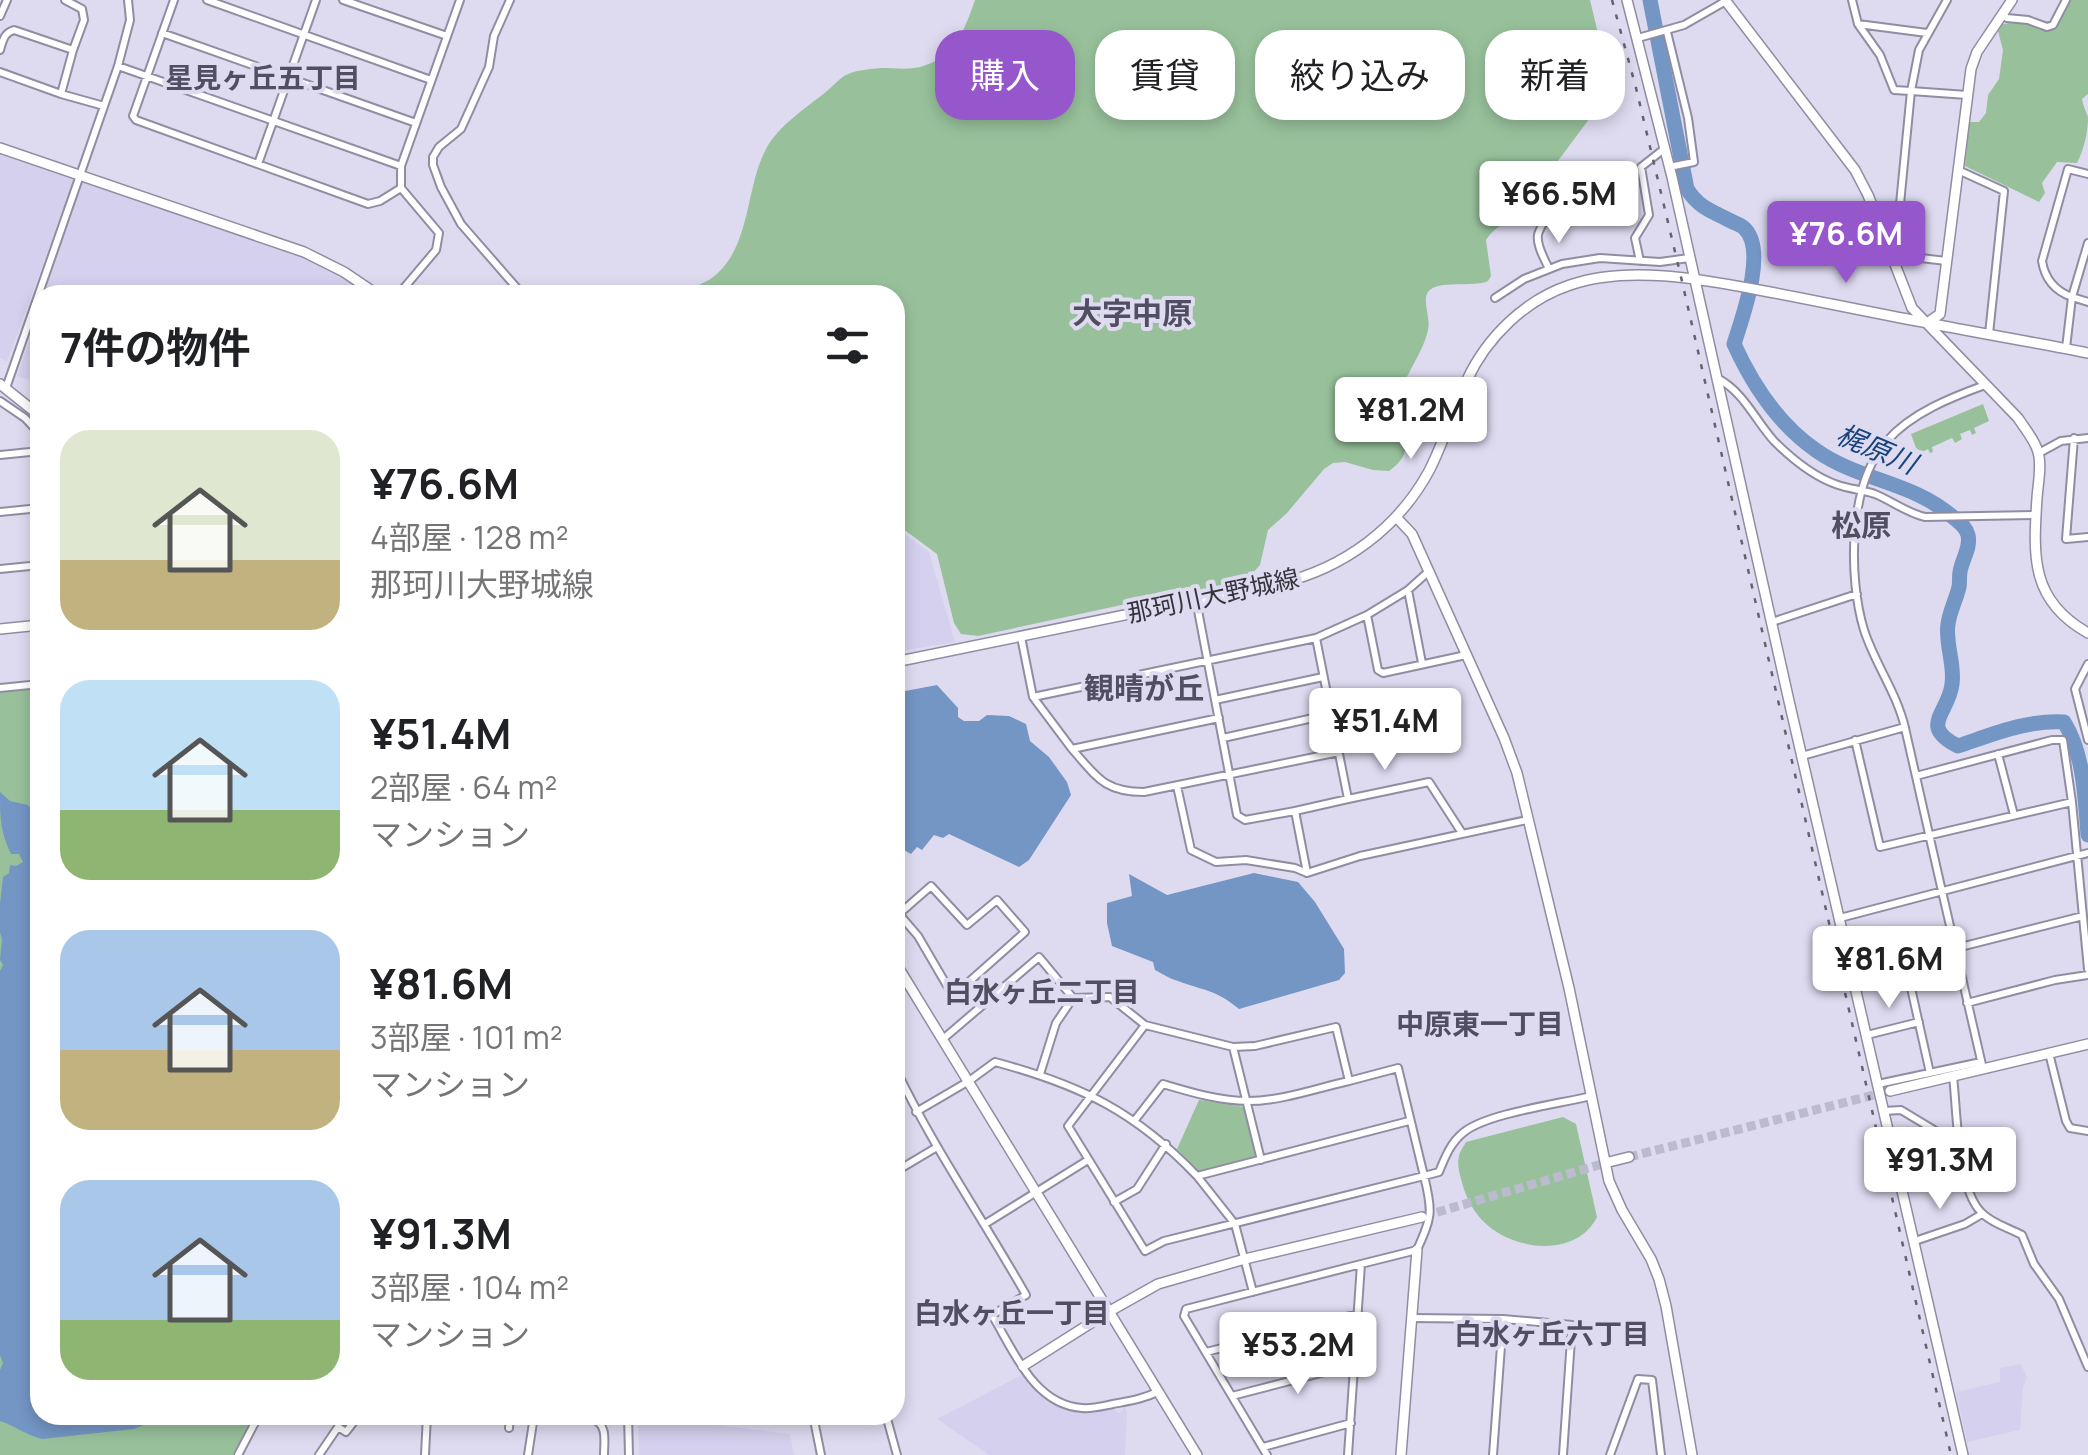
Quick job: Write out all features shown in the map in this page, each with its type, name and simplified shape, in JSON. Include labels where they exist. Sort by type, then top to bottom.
[{"type":"street","points":[[0,16],[7,0]]},
{"type":"street","points":[[61,94],[84,20],[82,9],[65,0]]},
{"type":"street","points":[[39,285],[118,66],[130,20],[128,0]]},
{"type":"street","points":[[174,0],[133,116],[136,120],[368,204],[401,188]]},
{"type":"street","points":[[207,0],[431,80]]},
{"type":"street","points":[[258,164],[316,0]]},
{"type":"street","points":[[344,0],[447,36]]},
{"type":"street","points":[[406,285],[436,250],[439,234],[401,188],[401,166],[460,0]]},
{"type":"street","points":[[510,0],[494,36],[489,67],[466,118],[461,128],[439,147],[433,165],[461,224],[514,285]]},
{"type":"street","points":[[1627,0],[1670,167],[1963,1455]]},
{"type":"street","points":[[1852,0],[1858,24],[1880,55],[1894,90],[1967,95]]},
{"type":"street","points":[[1946,262],[1918,255],[1900,204],[1916,58],[1947,0]]},
{"type":"street","points":[[1926,323],[1940,314],[1971,70],[1977,52],[2012,0]]},
{"type":"street","points":[[2003,15],[2047,27],[2053,25],[2066,0]]},
{"type":"street","points":[[1638,38],[1684,25],[1726,1],[1856,170],[1912,308],[2018,418],[2039,453],[2037,566],[2044,592],[2069,621],[2088,633]]},
{"type":"street","points":[[1858,24],[1928,32]]},
{"type":"street","points":[[0,50],[4,37],[14,30],[72,50]]},
{"type":"street","points":[[1666,32],[1688,118],[1694,162],[1670,167]]},
{"type":"street","points":[[162,34],[416,123]]},
{"type":"street","points":[[118,66],[401,166]]},
{"type":"street","points":[[0,72],[104,106]]},
{"type":"street","points":[[0,148],[304,252],[363,285]]},
{"type":"street","points":[[1640,261],[1635,238],[1650,215],[1641,167],[1665,148]]},
{"type":"street","points":[[2088,174],[2068,169],[2042,261],[2058,292],[2088,302]]},
{"type":"street","points":[[1958,170],[2004,192],[1989,334]]},
{"type":"street","points":[[1548,269],[1538,233],[1559,195]]},
{"type":"street","points":[[2066,348],[2072,297],[2086,262],[2088,242]]},
{"type":"street","points":[[1495,298],[1524,279],[1562,264],[1600,258],[1660,262],[1689,258]]},
{"type":"street","name":"那珂川大野城線","points":[[905,660],[1295,580],[1350,555],[1396,517],[1429,470],[1484,349],[1514,318],[1557,290],[1588,280],[1625,276],[1694,279],[2088,353]]},
{"type":"street","points":[[30,311],[3,386],[30,408]]},
{"type":"street","points":[[1716,378],[1732,386],[1773,440],[1795,460],[1836,484],[1863,490],[1924,517],[2036,515]]},
{"type":"street","points":[[1982,1066],[1902,712],[1864,629],[1853,542],[1869,467],[1876,454],[1902,427],[1934,407],[1985,385]]},
{"type":"street","points":[[0,401],[30,423]]},
{"type":"street","points":[[2074,438],[2066,539],[2088,537]]},
{"type":"street","points":[[2039,453],[2061,441],[2088,438]]},
{"type":"street","points":[[0,455],[30,452]]},
{"type":"street","points":[[0,512],[30,509]]},
{"type":"street","points":[[1396,517],[1412,534],[1517,773],[1610,1182],[1651,1258],[1666,1306],[1692,1455]]},
{"type":"street","points":[[0,568],[30,566]]},
{"type":"street","points":[[1033,697],[1316,638],[1367,616],[1428,572]]},
{"type":"street","points":[[1408,590],[1422,664]]},
{"type":"street","points":[[1772,622],[1857,594]]},
{"type":"street","points":[[1196,600],[1237,816],[1245,820],[1429,782],[1462,833]]},
{"type":"street","points":[[1367,616],[1378,670],[1383,674],[1467,655]]},
{"type":"street","points":[[0,629],[30,626]]},
{"type":"street","points":[[1021,635],[1033,697],[1098,778],[1113,789],[1144,792],[1338,752]]},
{"type":"street","points":[[1316,638],[1348,800]]},
{"type":"street","points":[[2088,664],[2075,689],[2088,740]]},
{"type":"street","points":[[1216,700],[1324,677]]},
{"type":"street","points":[[0,688],[30,685]]},
{"type":"street","points":[[1223,738],[1331,714]]},
{"type":"street","points":[[1072,748],[1219,718]]},
{"type":"street","points":[[1802,756],[1905,727]]},
{"type":"street","points":[[1855,740],[1880,848],[2072,802]]},
{"type":"street","points":[[1916,776],[2063,740],[2088,972],[1967,1002]]},
{"type":"street","points":[[1998,754],[2014,816]]},
{"type":"street","points":[[1177,786],[1191,850],[1216,862],[1246,860],[1307,873],[1360,856],[1527,820]]},
{"type":"street","points":[[1294,811],[1307,873]]},
{"type":"street","points":[[1840,918],[2088,852]]},
{"type":"street","points":[[905,909],[931,886],[967,925],[997,900],[1026,932],[953,996],[918,936],[905,924]]},
{"type":"street","points":[[1930,1073],[1905,961],[2083,916]]},
{"type":"street","points":[[943,1039],[1038,957],[1073,998]]},
{"type":"street","points":[[905,981],[1197,1455]]},
{"type":"street","points":[[1073,998],[1110,997],[1145,1025],[1234,1047],[1255,1046],[1336,1027],[1350,1080]]},
{"type":"street","points":[[1040,1074],[1056,1023],[1073,998]]},
{"type":"street","points":[[1867,1035],[1919,1022]]},
{"type":"street","points":[[1145,1025],[1068,1126],[1145,1251],[1164,1242],[1439,1172],[1448,1150],[1461,1134],[1481,1121],[1592,1096]]},
{"type":"street","points":[[1878,1084],[2088,1044]]},
{"type":"street","points":[[1234,1047],[1261,1160]]},
{"type":"street","points":[[2049,1053],[2066,1121],[2070,1128],[2088,1131]]},
{"type":"street","points":[[916,1112],[996,1062],[1040,1074],[1092,1096],[1135,1120],[1198,1176],[1235,1224],[1253,1292]]},
{"type":"street","points":[[1890,1092],[1982,1066]]},
{"type":"street","points":[[1135,1120],[1163,1084],[1202,1095],[1268,1100],[1398,1068],[1431,1206],[1430,1221],[1417,1250],[1401,1455]]},
{"type":"street","points":[[1954,1076],[1967,1187],[1982,1214],[2022,1235],[2029,1256],[2058,1299],[2088,1367]]},
{"type":"street","points":[[905,1088],[1026,1295],[992,1316],[1038,1389],[1053,1400],[1086,1409],[1146,1398],[1159,1391]]},
{"type":"street","points":[[1884,1111],[1900,1110],[1960,1146]]},
{"type":"street","points":[[1198,1176],[1410,1121]]},
{"type":"street","points":[[1114,1202],[1137,1189],[1166,1144]]},
{"type":"street","points":[[905,1166],[937,1147]]},
{"type":"street","points":[[1610,1162],[1629,1157]]},
{"type":"street","points":[[986,1224],[1088,1160]]},
{"type":"street","points":[[1915,1241],[1982,1214]]},
{"type":"street","points":[[1023,1366],[1158,1284],[1422,1216]]},
{"type":"street","points":[[1350,1422],[1265,1451],[1184,1316],[1186,1309],[1417,1250]]},
{"type":"street","points":[[1348,1455],[1361,1264]]},
{"type":"street","points":[[1206,1352],[1358,1314]]},
{"type":"street","points":[[1411,1318],[1572,1324],[1562,1455]]},
{"type":"street","points":[[1492,1455],[1503,1319]]},
{"type":"street","points":[[1232,1396],[1354,1364]]},
{"type":"street","points":[[1610,1455],[1638,1379],[1652,1380],[1661,1455]]},
{"type":"street","points":[[238,1455],[253,1425]]},
{"type":"street","points":[[319,1455],[338,1427],[346,1432],[351,1425]]},
{"type":"street","points":[[425,1455],[426,1425]]},
{"type":"street","points":[[528,1455],[533,1425]]},
{"type":"street","points":[[602,1425],[604,1455]]},
{"type":"street","points":[[628,1425],[630,1455]]},
{"type":"street","points":[[815,1425],[821,1455]]},
{"type":"street","points":[[889,1425],[897,1455]]},
{"type":"shaded area","points":[[0,154],[74,179],[35,285],[30,285],[30,299],[7,362],[0,358]]},
{"type":"shaded area","points":[[82,182],[305,255],[355,285],[47,285]]},
{"type":"shaded area","points":[[30,338],[30,380],[17,376]]},
{"type":"shaded area","points":[[905,534],[929,552],[955,642],[905,650]]},
{"type":"shaded area","points":[[2021,1364],[2027,1378],[2020,1430],[1967,1442],[1956,1392],[2000,1382],[2000,1368]]},
{"type":"shaded area","points":[[1024,1374],[1050,1404],[1084,1412],[1110,1408],[1120,1413],[1125,1406],[1125,1455],[989,1455],[937,1419]]},
{"type":"shaded area","points":[[638,1425],[718,1425],[790,1434],[794,1455],[639,1455]]},
{"type":"green space","points":[[975,0],[1590,0],[1597,30],[1485,30],[1485,120],[1588,120],[1537,189],[1534,221],[1503,225],[1486,240],[1491,276],[1488,281],[1439,286],[1428,292],[1427,336],[1396,393],[1406,443],[1399,462],[1389,471],[1345,462],[1324,469],[1268,530],[1260,565],[1246,581],[1234,586],[1145,600],[978,636],[961,634],[954,623],[937,554],[905,530],[905,285],[697,285],[723,268],[733,253],[759,165],[771,140],[785,125],[848,74],[935,61],[935,120],[1075,120],[1075,30],[963,30]]},
{"type":"green space","points":[[2070,0],[2088,0],[2088,94],[2082,99],[2088,117],[2086,135],[2077,163],[2057,162],[2042,183],[2045,193],[2039,202],[1965,166],[1969,122],[1979,122],[1986,113],[1988,95],[1999,79],[2003,50],[1998,31],[2003,24],[2024,21],[2049,29],[2056,27]]},
{"type":"green space","points":[[1983,404],[1989,421],[1974,428],[1976,433],[1972,435],[1970,430],[1960,434],[1962,439],[1955,443],[1952,438],[1932,447],[1930,453],[1928,449],[1922,452],[1916,448],[1911,434]]},
{"type":"green space","points":[[30,687],[30,1425],[250,1425],[233,1455],[0,1455],[0,689]]},
{"type":"green space","points":[[1199,1100],[1244,1107],[1256,1157],[1198,1171],[1177,1149]]},
{"type":"green space","points":[[1563,1117],[1576,1124],[1597,1217],[1574,1240],[1559,1245],[1542,1246],[1509,1239],[1482,1220],[1472,1206],[1460,1173],[1460,1152],[1466,1142]]},
{"type":"water","points":[[937,685],[964,721],[979,721],[987,715],[1009,716],[1026,724],[1030,741],[1049,757],[1067,782],[1071,795],[1029,860],[1019,867],[949,834],[943,838],[934,835],[922,850],[917,847],[911,854],[905,851],[905,691]]},
{"type":"water","points":[[0,792],[10,801],[30,808],[30,1425],[143,1425],[134,1429],[42,1439],[0,1421],[0,904],[3,877],[9,873],[10,865],[23,862],[19,854],[11,854],[1,816]]},
{"type":"water","points":[[1254,873],[1298,882],[1315,902],[1344,949],[1345,973],[1339,980],[1239,1009],[1216,994],[1155,970],[1153,962],[1112,946],[1107,903],[1132,896],[1129,874],[1167,895]]},
{"type":"waterway","name":"梶原川","points":[[1650,0],[1687,189],[1706,208],[1744,228],[1751,239],[1751,285],[1734,344],[1741,360],[1779,417],[1803,441],[1834,461],[1922,497],[1964,527],[1968,544],[1948,624],[1952,684],[1939,718],[1940,732],[1958,746],[2023,726],[2064,722],[2080,762],[2088,835]]},
{"type":"tunnel","points":[[1629,1157],[1890,1091]]},
{"type":"tunnel","points":[[1424,1216],[1609,1162]]},
{"type":"railway","points":[[1612,0],[1681,277],[1951,1455]]},
{"type":"district","name":"星見ヶ丘五丁目","points":[[263,77]]},
{"type":"district","name":"大字中原","points":[[1132,312]]},
{"type":"district","name":"松原","points":[[1861,524]]},
{"type":"district","name":"観晴が丘","points":[[1144,687]]},
{"type":"district","name":"白水ヶ丘二丁目","points":[[1042,991]]},
{"type":"district","name":"中原東一丁目","points":[[1480,1023]]},
{"type":"district","name":"白水ヶ丘一丁目","points":[[1012,1312]]},
{"type":"district","name":"白水ヶ丘六丁目","points":[[1552,1333]]}]
